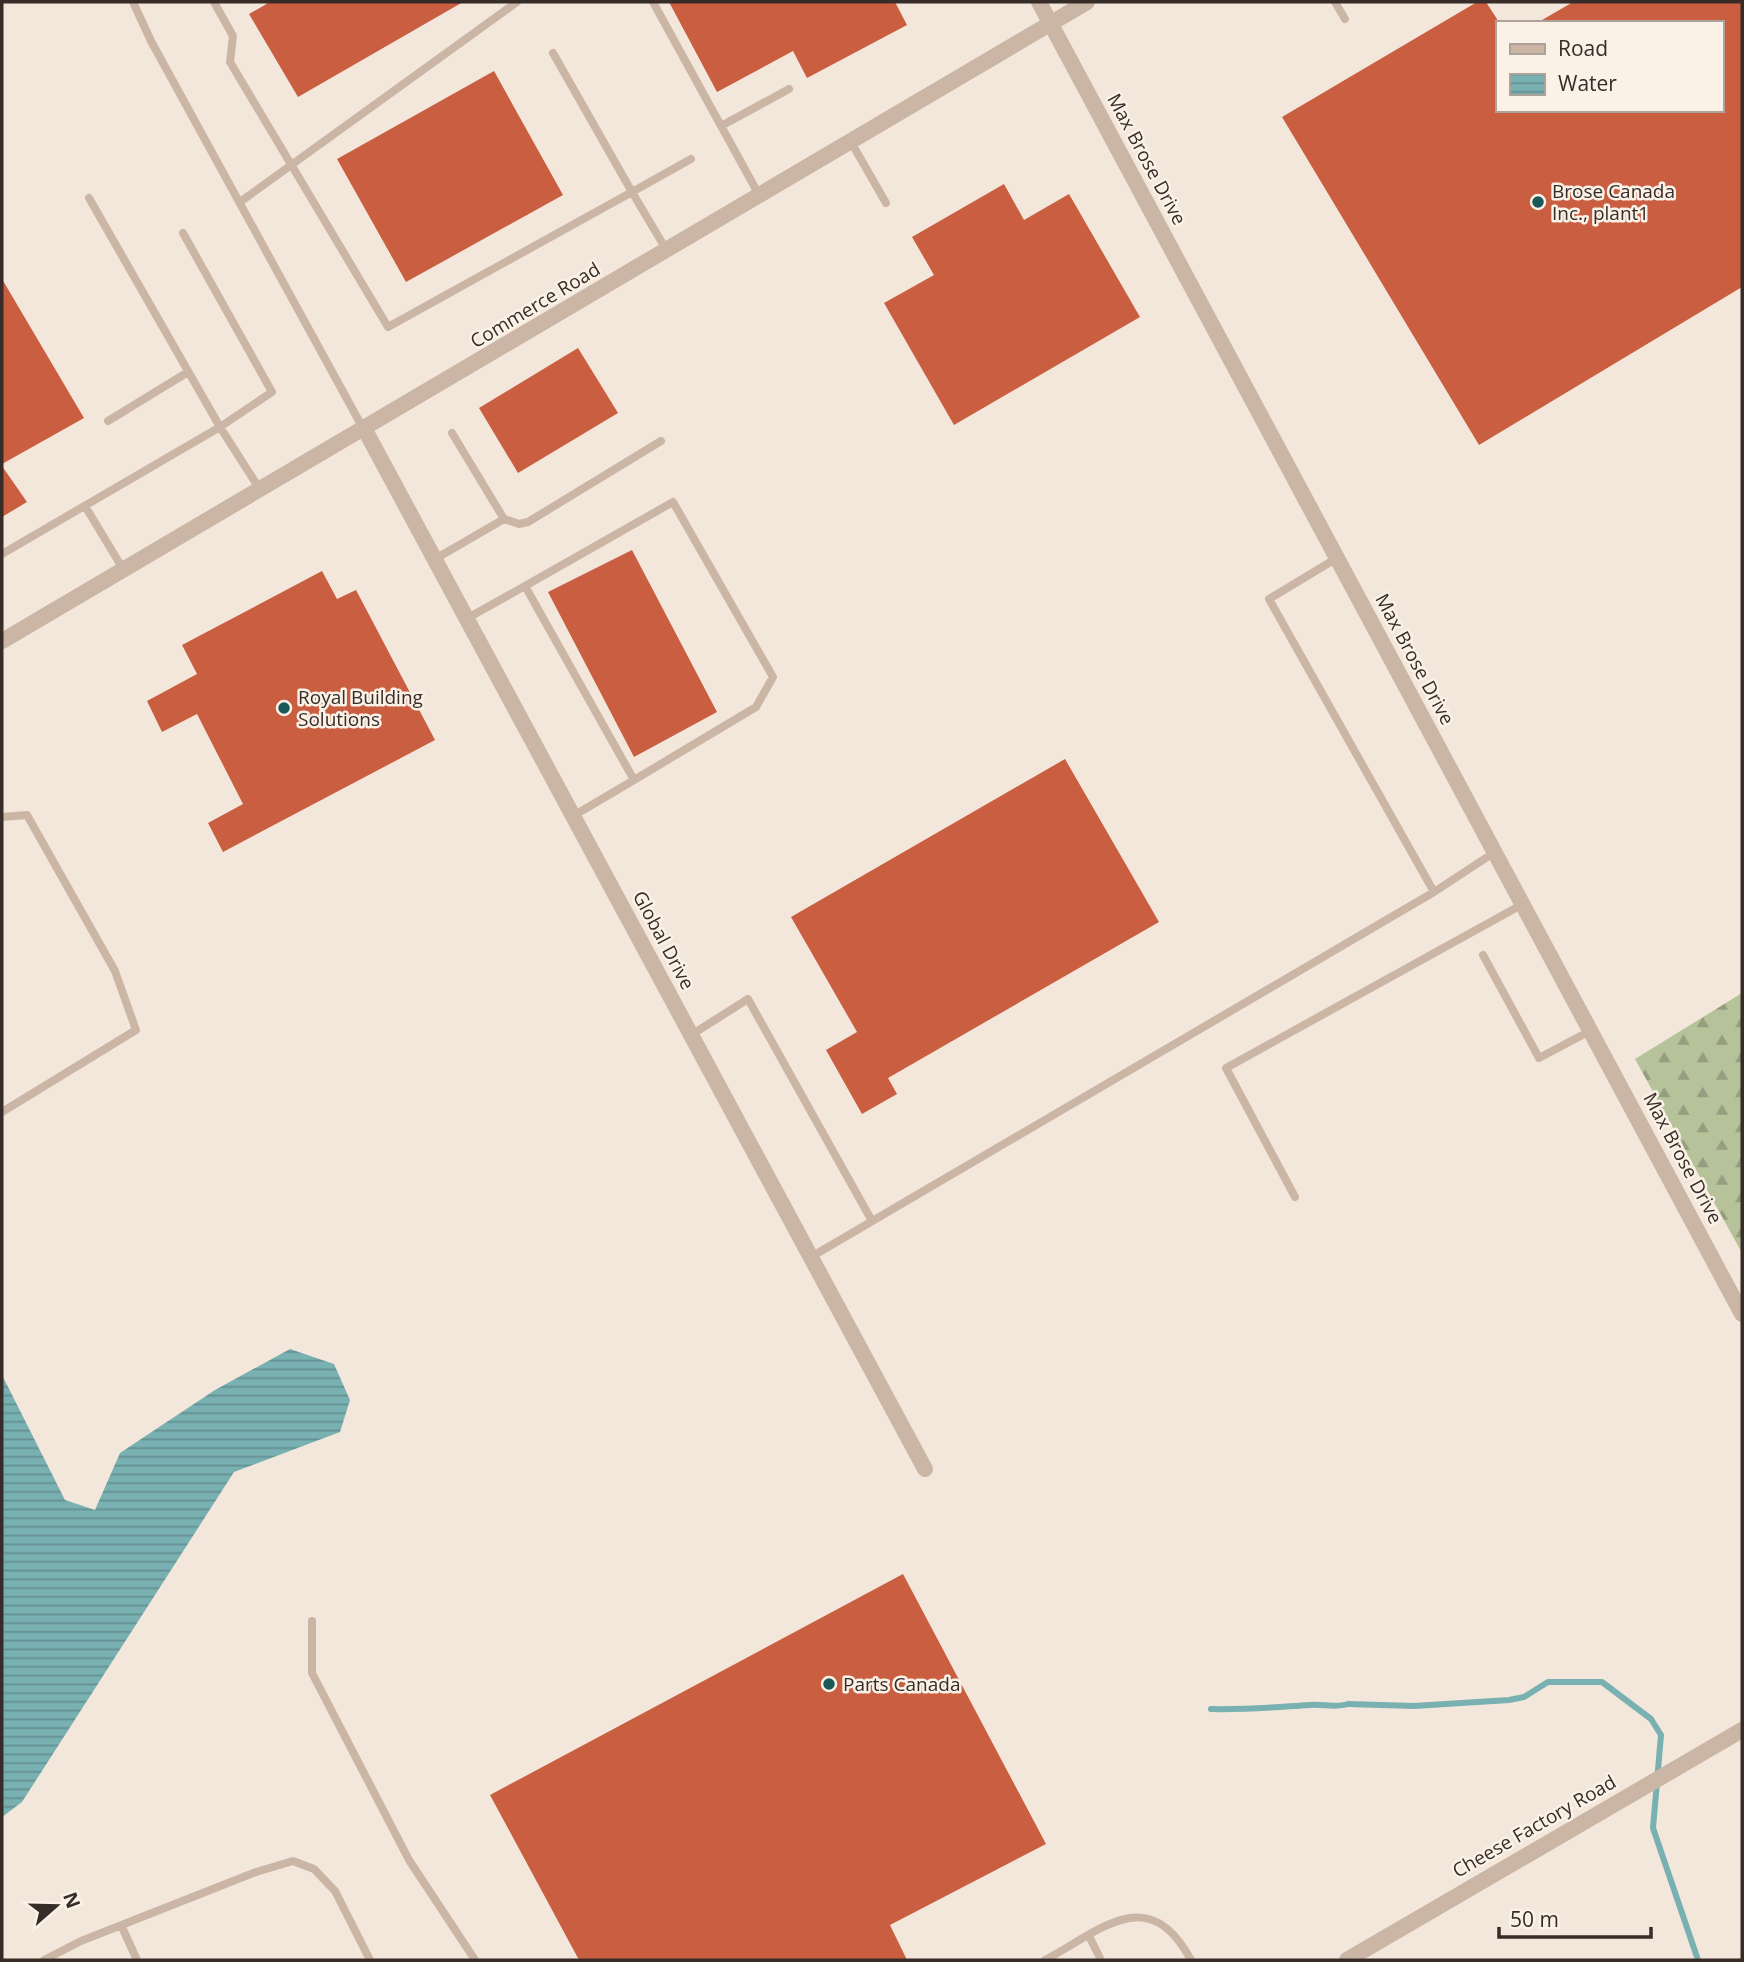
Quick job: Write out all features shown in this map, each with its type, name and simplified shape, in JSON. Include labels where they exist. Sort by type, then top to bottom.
[{"type":"street","name":"Max Brose Drive","points":[[1039,2],[1742,1314]]},
{"type":"street","name":"Commerce Road","points":[[2,641],[259,488],[365,430],[1087,2]]},
{"type":"street","name":"Global Drive","points":[[365,430],[925,1469]]},
{"type":"street","name":"Cheese Factory Road","points":[[1347,1960],[1742,1730]]},
{"type":"lane","points":[[133,2],[365,430]]},
{"type":"lane","points":[[214,2],[233,36],[230,62],[388,327],[691,159]]},
{"type":"lane","points":[[240,202],[517,2]]},
{"type":"lane","points":[[653,2],[760,196]]},
{"type":"lane","points":[[1335,2],[1345,19]]},
{"type":"lane","points":[[553,53],[667,251]]},
{"type":"lane","points":[[721,126],[789,89]]},
{"type":"lane","points":[[851,142],[886,203]]},
{"type":"lane","points":[[89,198],[220,427],[259,488]]},
{"type":"lane","points":[[2,554],[220,427],[272,392],[183,233]]},
{"type":"lane","points":[[108,421],[188,372]]},
{"type":"lane","points":[[452,433],[504,519],[519,524],[528,522],[662,441]]},
{"type":"lane","points":[[466,620],[673,502],[774,677],[756,708],[573,816]]},
{"type":"lane","points":[[85,506],[124,570]]},
{"type":"lane","points":[[435,559],[504,519]]},
{"type":"lane","points":[[1337,558],[1269,599],[1434,892]]},
{"type":"lane","points":[[525,586],[634,780]]},
{"type":"lane","points":[[2,817],[27,815],[116,971],[136,1030],[2,1112]]},
{"type":"lane","points":[[811,1257],[1434,892],[1494,852]]},
{"type":"lane","points":[[1295,1197],[1226,1068],[1522,904]]},
{"type":"lane","points":[[1483,955],[1539,1058],[1590,1031]]},
{"type":"lane","points":[[691,1035],[748,999],[872,1221]]},
{"type":"lane","points":[[312,1621],[312,1674],[409,1860],[475,1960]]},
{"type":"lane","points":[[44,1960],[81,1941],[256,1872],[293,1861],[314,1869],[335,1891],[370,1960]]},
{"type":"lane","points":[[1045,1960],[1123,1918],[1154,1917],[1178,1936],[1191,1960]]},
{"type":"lane","points":[[122,1927],[137,1960]]},
{"type":"lane","points":[[1089,1936],[1101,1960]]},
{"type":"green space","points":[[1742,993],[1742,1253],[1635,1059]]},
{"type":"water","points":[[290,1349],[334,1364],[350,1400],[340,1432],[234,1472],[22,1802],[2,1817],[2,1375],[65,1500],[95,1510],[120,1453],[215,1390]]},
{"type":"building","points":[[270,2],[463,2],[298,97],[249,14]]},
{"type":"building","points":[[669,2],[895,2],[907,25],[807,78],[793,51],[717,92]]},
{"type":"building","name":"Brose Canada Inc., plant1","points":[[1477,2],[1486,2],[1497,19],[1496,112],[1723,112],[1723,21],[1540,21],[1573,2],[1742,2],[1742,287],[1479,445],[1282,117]]},
{"type":"building","points":[[494,71],[563,195],[406,282],[337,159]]},
{"type":"building","points":[[1004,184],[1024,220],[1069,194],[1140,317],[954,425],[884,303],[934,275],[912,237]]},
{"type":"building","points":[[2,279],[84,418],[2,464]]},
{"type":"building","points":[[578,348],[618,413],[518,473],[479,408]]},
{"type":"building","points":[[2,466],[27,502],[2,517]]},
{"type":"building","points":[[632,550],[717,712],[634,757],[548,592]]},
{"type":"building","name":"Royal Building Solutions","points":[[322,571],[337,599],[356,590],[435,740],[223,852],[208,823],[243,804],[197,714],[162,732],[147,701],[197,674],[182,645]]},
{"type":"building","points":[[1065,759],[1159,922],[888,1078],[897,1094],[862,1114],[826,1050],[857,1032],[791,917]]},
{"type":"building","name":"Parts Canada","points":[[903,1574],[1046,1844],[890,1925],[907,1960],[579,1960],[490,1795]]},
{"type":"waterway","points":[[1211,1709],[1348,1704],[1414,1706],[1509,1700],[1524,1697],[1548,1682],[1602,1682],[1651,1719],[1661,1735],[1653,1828],[1698,1960]]},
{"type":"place","name":"Brose Canada Inc., plant1","points":[[1538,202]]},
{"type":"place","name":"Royal Building Solutions","points":[[284,708]]},
{"type":"place","name":"Parts Canada","points":[[829,1684]]}]
